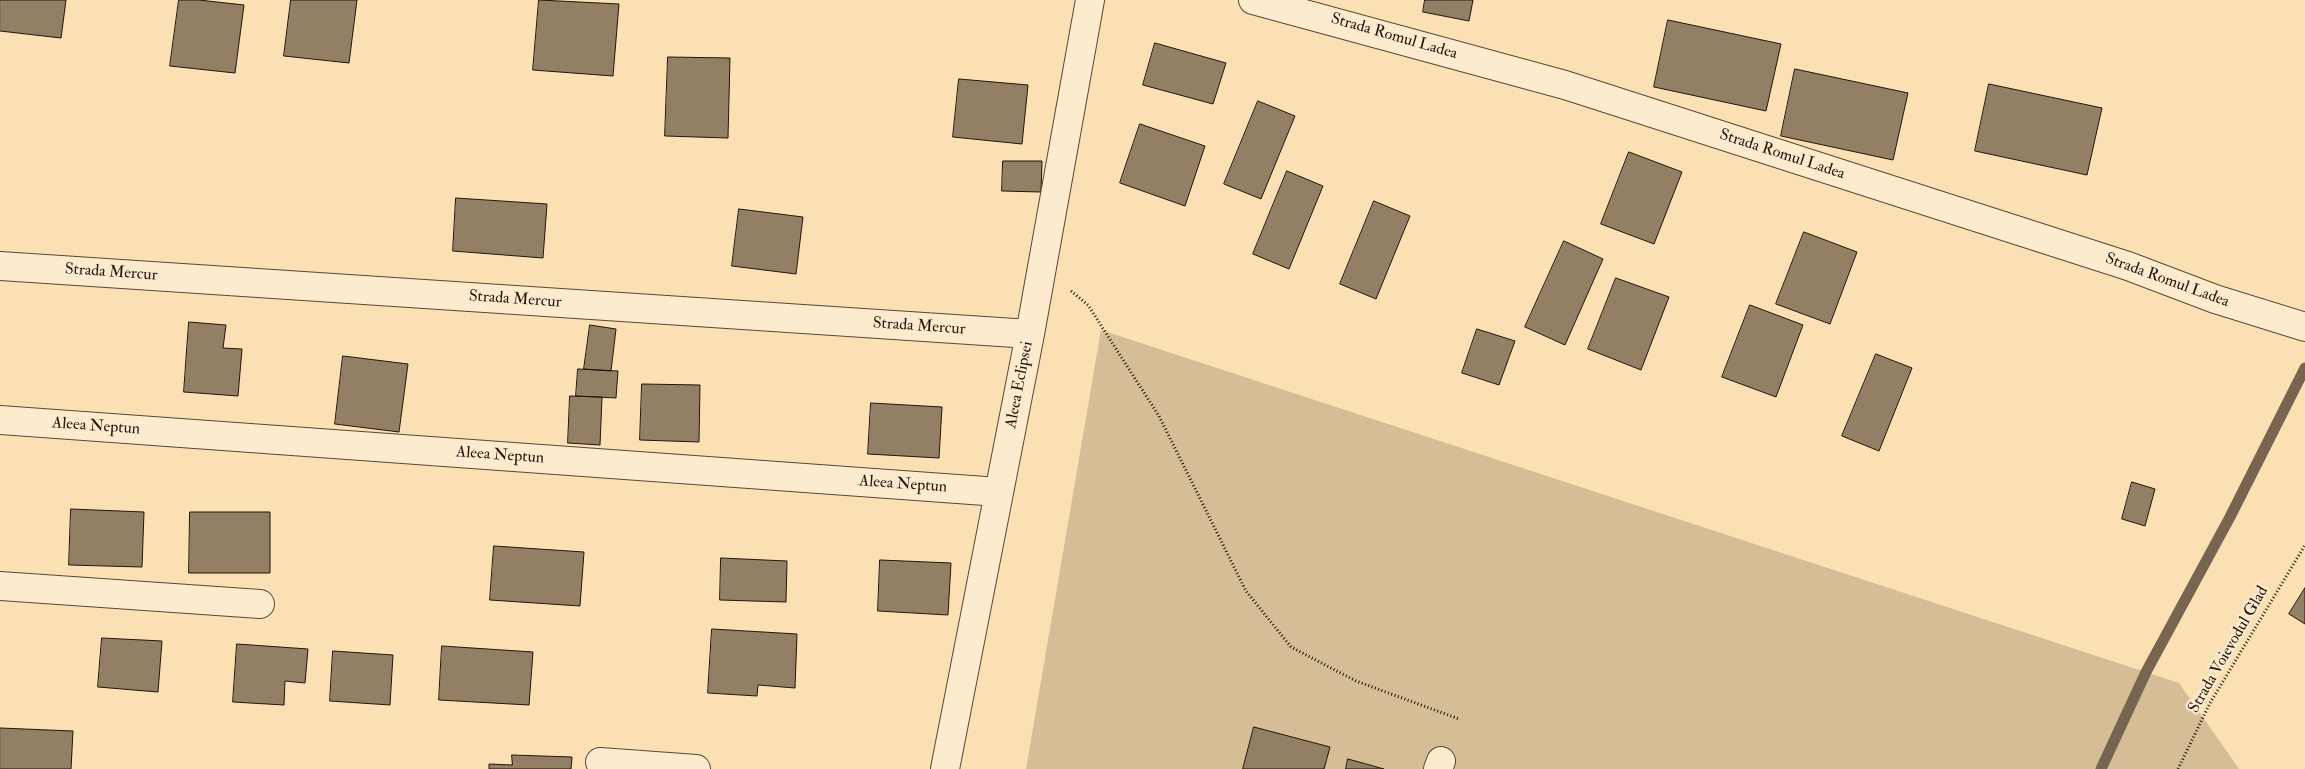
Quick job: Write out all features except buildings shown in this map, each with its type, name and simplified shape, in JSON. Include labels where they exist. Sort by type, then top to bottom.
[{"type":"street","name":"Aleea Eclipsei","points":[[944,769],[1030,334],[1090,0]]},
{"type":"street","name":"Strada Romul Ladea","points":[[1254,0],[1565,85],[2128,266],[2216,299],[2305,328]]},
{"type":"street","name":"Strada Mercur","points":[[0,266],[1030,334]]},
{"type":"street","name":"Aleea Neptun","points":[[0,420],[999,492]]},
{"type":"street","points":[[0,586],[260,604]]},
{"type":"street","points":[[600,762],[696,769]]},
{"type":"path","points":[[1042,266],[1088,305],[1112,340],[1159,416],[1246,591],[1292,647],[1356,681],[1459,719]]},
{"type":"path","name":"Strada Voievodul Glad","points":[[2178,769],[2210,703],[2305,545]]},
{"type":"shaded area","points":[[1101,330],[2179,683],[2239,769],[1026,769]]},
{"type":"waterway","points":[[2101,769],[2146,672],[2230,517],[2305,368]]}]
